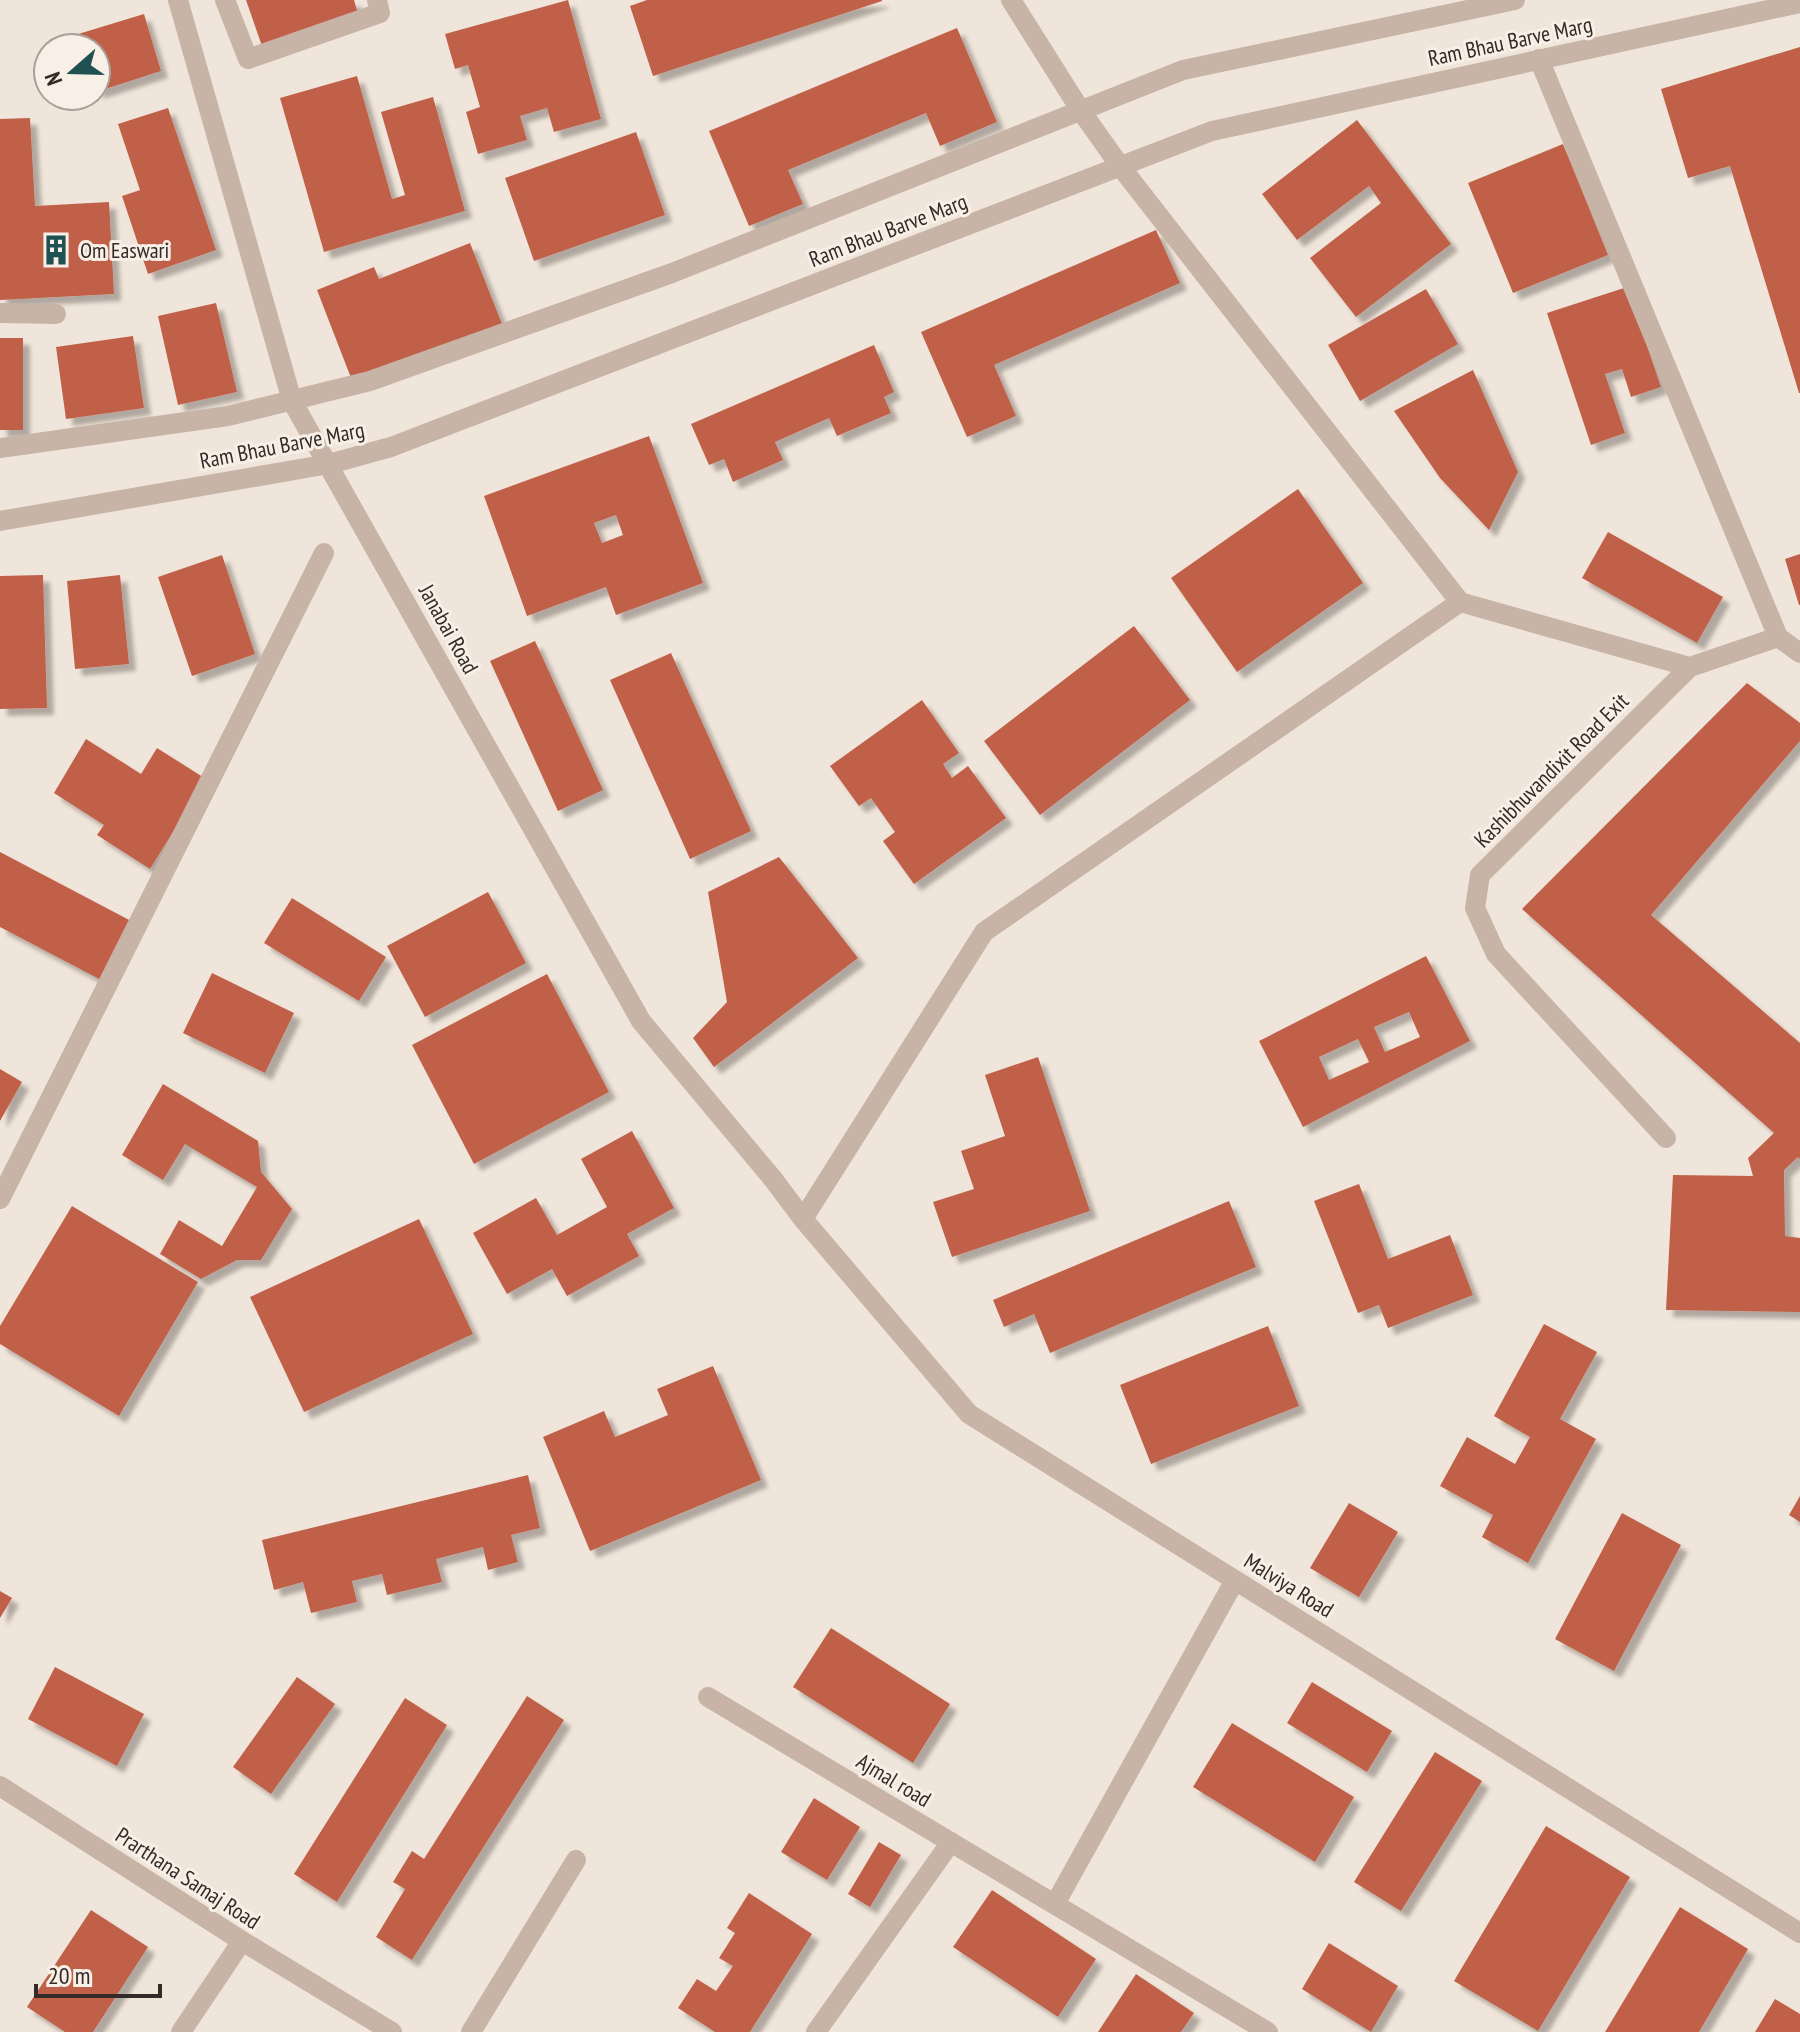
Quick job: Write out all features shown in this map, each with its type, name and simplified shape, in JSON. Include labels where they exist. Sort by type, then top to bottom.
[{"type":"street","name":"Janabai Road","points":[[178,0],[292,401],[641,1021],[803,1219]]},
{"type":"street","points":[[225,0],[248,59],[380,13],[377,0]]},
{"type":"street","points":[[1011,0],[1081,111],[1120,166],[1460,602],[1690,667],[1778,637]]},
{"type":"street","name":"Ram Bhau Barve Marg","points":[[0,448],[228,416],[370,381],[672,273],[1183,70],[1515,0]]},
{"type":"street","name":"Ram Bhau Barve Marg","points":[[0,521],[329,464],[391,447],[1212,131],[1800,3]]},
{"type":"street","points":[[1539,59],[1778,637],[1800,653]]},
{"type":"street","points":[[0,313],[56,314]]},
{"type":"street","points":[[0,1199],[324,553]]},
{"type":"street","points":[[803,1219],[984,932],[1460,602]]},
{"type":"street","name":"Kashibhuvandixit Road Exit","points":[[1666,1138],[1496,954],[1475,908],[1480,875],[1690,667]]},
{"type":"street","name":"Malviya Road","points":[[803,1219],[969,1414],[1800,1933]]},
{"type":"street","points":[[1055,1904],[1235,1580]]},
{"type":"street","name":"Ajmal road","points":[[708,1697],[1268,2032]]},
{"type":"street","name":"Prarthana Samaj Road","points":[[0,1786],[242,1941],[392,2032]]},
{"type":"street","points":[[816,2032],[951,1842]]},
{"type":"street","points":[[471,2032],[576,1860]]},
{"type":"street","points":[[181,2032],[242,1941]]},
{"type":"building","points":[[246,0],[354,0],[358,14],[262,46]]},
{"type":"building","points":[[568,0],[601,119],[554,132],[547,108],[520,116],[527,140],[478,154],[466,112],[480,107],[468,65],[455,69],[445,34]]},
{"type":"building","points":[[647,0],[882,1],[653,76],[630,6]]},
{"type":"building","points":[[144,14],[161,71],[112,87],[112,32],[85,32]]},
{"type":"building","points":[[957,28],[997,122],[940,146],[926,113],[788,170],[803,204],[749,226],[709,131]]},
{"type":"building","points":[[1800,47],[1799,393],[1730,166],[1688,178],[1661,89]]},
{"type":"building","points":[[357,76],[392,199],[405,195],[381,112],[433,97],[465,211],[324,252],[280,98]]},
{"type":"building","points":[[168,108],[216,250],[148,274],[122,196],[140,190],[118,124]]},
{"type":"building","name":"Om Easwari","points":[[30,118],[35,206],[109,202],[114,294],[0,300],[0,119]]},
{"type":"building","points":[[1357,120],[1451,244],[1356,317],[1310,258],[1381,203],[1369,186],[1297,240],[1262,194]]},
{"type":"building","points":[[636,132],[665,215],[534,261],[505,178]]},
{"type":"building","points":[[1563,144],[1608,255],[1513,293],[1468,183]]},
{"type":"building","points":[[1156,230],[1180,283],[994,365],[1016,416],[967,437],[921,332]]},
{"type":"building","points":[[470,243],[502,324],[353,383],[317,290],[374,267],[379,279]]},
{"type":"building","points":[[1627,287],[1661,387],[1631,397],[1622,369],[1605,374],[1625,433],[1591,445],[1547,313]]},
{"type":"building","points":[[1426,289],[1458,344],[1360,401],[1328,345]]},
{"type":"building","points":[[216,303],[237,392],[178,405],[158,316]]},
{"type":"building","points":[[133,336],[144,408],[66,419],[56,347]]},
{"type":"building","points":[[0,338],[23,338],[23,430],[0,430]]},
{"type":"building","points":[[874,345],[894,392],[884,397],[891,413],[837,436],[829,418],[775,442],[783,460],[733,482],[724,459],[709,465],[691,424]]},
{"type":"building","points":[[1473,370],[1518,472],[1489,530],[1440,478],[1394,411]]},
{"type":"building","points":[[649,436],[703,583],[616,615],[606,587],[527,616],[484,496]],"holes":[[[616,515],[623,535],[602,543],[594,523]]]},
{"type":"building","points":[[1298,489],[1363,583],[1237,672],[1171,578]]},
{"type":"building","points":[[1608,532],[1723,597],[1697,643],[1582,578]]},
{"type":"building","points":[[1800,554],[1800,605],[1799,605],[1785,559]]},
{"type":"building","points":[[222,555],[255,654],[192,676],[158,577]]},
{"type":"building","points":[[43,575],[47,708],[0,709],[0,576]]},
{"type":"building","points":[[120,575],[129,664],[75,669],[67,581]]},
{"type":"building","points":[[1134,626],[1190,700],[1040,815],[984,741]]},
{"type":"building","points":[[535,641],[603,790],[558,811],[490,661]]},
{"type":"building","points":[[671,653],[751,831],[690,859],[610,680]]},
{"type":"building","points":[[1747,683],[1800,723],[1800,741],[1651,915],[1800,1043],[1800,1159],[1798,1157],[1784,1170],[1785,1236],[1800,1238],[1800,1312],[1666,1310],[1673,1175],[1753,1176],[1748,1158],[1774,1133],[1522,909]]},
{"type":"building","points":[[922,700],[959,753],[943,764],[952,778],[968,766],[1006,818],[914,884],[883,841],[895,832],[871,798],[859,806],[830,766]]},
{"type":"building","points":[[86,739],[141,774],[157,748],[206,779],[150,869],[97,835],[104,825],[54,793]]},
{"type":"building","points":[[0,852],[133,922],[103,981],[0,927]]},
{"type":"building","points":[[779,857],[858,958],[714,1067],[693,1038],[727,1002],[708,892]]},
{"type":"building","points":[[488,892],[526,963],[425,1017],[387,946]]},
{"type":"building","points":[[292,898],[386,957],[359,1001],[264,943]]},
{"type":"building","points":[[1426,956],[1470,1041],[1303,1127],[1259,1041]],"holes":[[[1409,1012],[1420,1037],[1385,1052],[1374,1027]],[[1358,1039],[1369,1062],[1329,1080],[1319,1057]]]},
{"type":"building","points":[[212,973],[294,1013],[265,1073],[183,1033]]},
{"type":"building","points":[[547,974],[609,1092],[474,1164],[412,1045]]},
{"type":"building","points":[[1038,1057],[1090,1211],[952,1257],[933,1202],[974,1189],[961,1151],[1005,1136],[985,1075]]},
{"type":"building","points":[[0,1069],[22,1082],[0,1121]]},
{"type":"building","points":[[163,1084],[258,1141],[261,1172],[292,1209],[261,1260],[237,1260],[201,1279],[160,1254],[179,1220],[222,1246],[257,1187],[185,1144],[163,1180],[122,1155]]},
{"type":"building","points":[[632,1131],[674,1208],[627,1234],[639,1256],[567,1296],[552,1269],[507,1294],[473,1233],[536,1198],[557,1235],[607,1207],[581,1159]]},
{"type":"building","points":[[1359,1184],[1388,1259],[1450,1235],[1473,1295],[1388,1328],[1379,1305],[1358,1313],[1314,1201]]},
{"type":"building","points":[[1229,1201],[1256,1267],[1050,1353],[1034,1314],[1004,1327],[993,1300]]},
{"type":"building","points":[[72,1206],[198,1282],[119,1416],[0,1344],[0,1326]]},
{"type":"building","points":[[419,1219],[473,1334],[304,1412],[250,1297]]},
{"type":"building","points":[[1544,1324],[1597,1352],[1560,1419],[1596,1439],[1528,1563],[1482,1537],[1493,1515],[1440,1486],[1467,1437],[1515,1464],[1530,1437],[1494,1416]]},
{"type":"building","points":[[1268,1326],[1299,1406],[1151,1464],[1120,1385]]},
{"type":"building","points":[[713,1366],[761,1480],[590,1551],[543,1437],[604,1411],[615,1437],[668,1415],[657,1389]]},
{"type":"building","points":[[528,1475],[540,1528],[511,1535],[518,1562],[488,1570],[483,1547],[436,1559],[442,1582],[387,1595],[382,1574],[352,1581],[357,1602],[311,1613],[303,1582],[274,1590],[262,1540]]},
{"type":"building","points":[[1800,1496],[1800,1522],[1789,1515]]},
{"type":"building","points":[[1349,1503],[1398,1532],[1359,1597],[1310,1568]]},
{"type":"building","points":[[1622,1513],[1681,1545],[1614,1671],[1555,1639]]},
{"type":"building","points":[[0,1591],[12,1598],[0,1618]]},
{"type":"building","points":[[831,1628],[950,1704],[913,1763],[793,1687]]},
{"type":"building","points":[[55,1667],[144,1714],[117,1766],[28,1719]]},
{"type":"building","points":[[297,1677],[335,1704],[271,1794],[233,1767]]},
{"type":"building","points":[[1312,1682],[1392,1731],[1367,1772],[1287,1723]]},
{"type":"building","points":[[527,1696],[564,1720],[412,1960],[376,1937],[405,1889],[393,1882],[412,1851],[424,1859]]},
{"type":"building","points":[[405,1698],[447,1725],[337,1902],[294,1874]]},
{"type":"building","points":[[1232,1723],[1354,1797],[1315,1862],[1193,1787]]},
{"type":"building","points":[[1435,1752],[1482,1781],[1401,1911],[1354,1882]]},
{"type":"building","points":[[814,1798],[860,1827],[827,1880],[781,1852]]},
{"type":"building","points":[[1546,1826],[1630,1877],[1538,2031],[1454,1981]]},
{"type":"building","points":[[879,1842],[901,1855],[870,1907],[848,1894]]},
{"type":"building","points":[[992,1890],[1096,1959],[1058,2017],[953,1947]]},
{"type":"building","points":[[749,1893],[812,1934],[750,2032],[715,2032],[678,2008],[697,1979],[716,1991],[733,1966],[719,1958],[735,1933],[727,1928]]},
{"type":"building","points":[[1680,1907],[1748,1949],[1699,2032],[1605,2032]]},
{"type":"building","points":[[91,1910],[148,1947],[93,2032],[65,2032],[27,2007]]},
{"type":"building","points":[[1329,1943],[1398,1986],[1371,2032],[1302,1989]]},
{"type":"building","points":[[1136,1974],[1194,2013],[1181,2032],[1098,2032]]},
{"type":"building","points":[[1775,1999],[1800,2014],[1800,2032],[1755,2032]]},
{"type":"place","name":"Om Easwari","points":[[56,250]]}]
